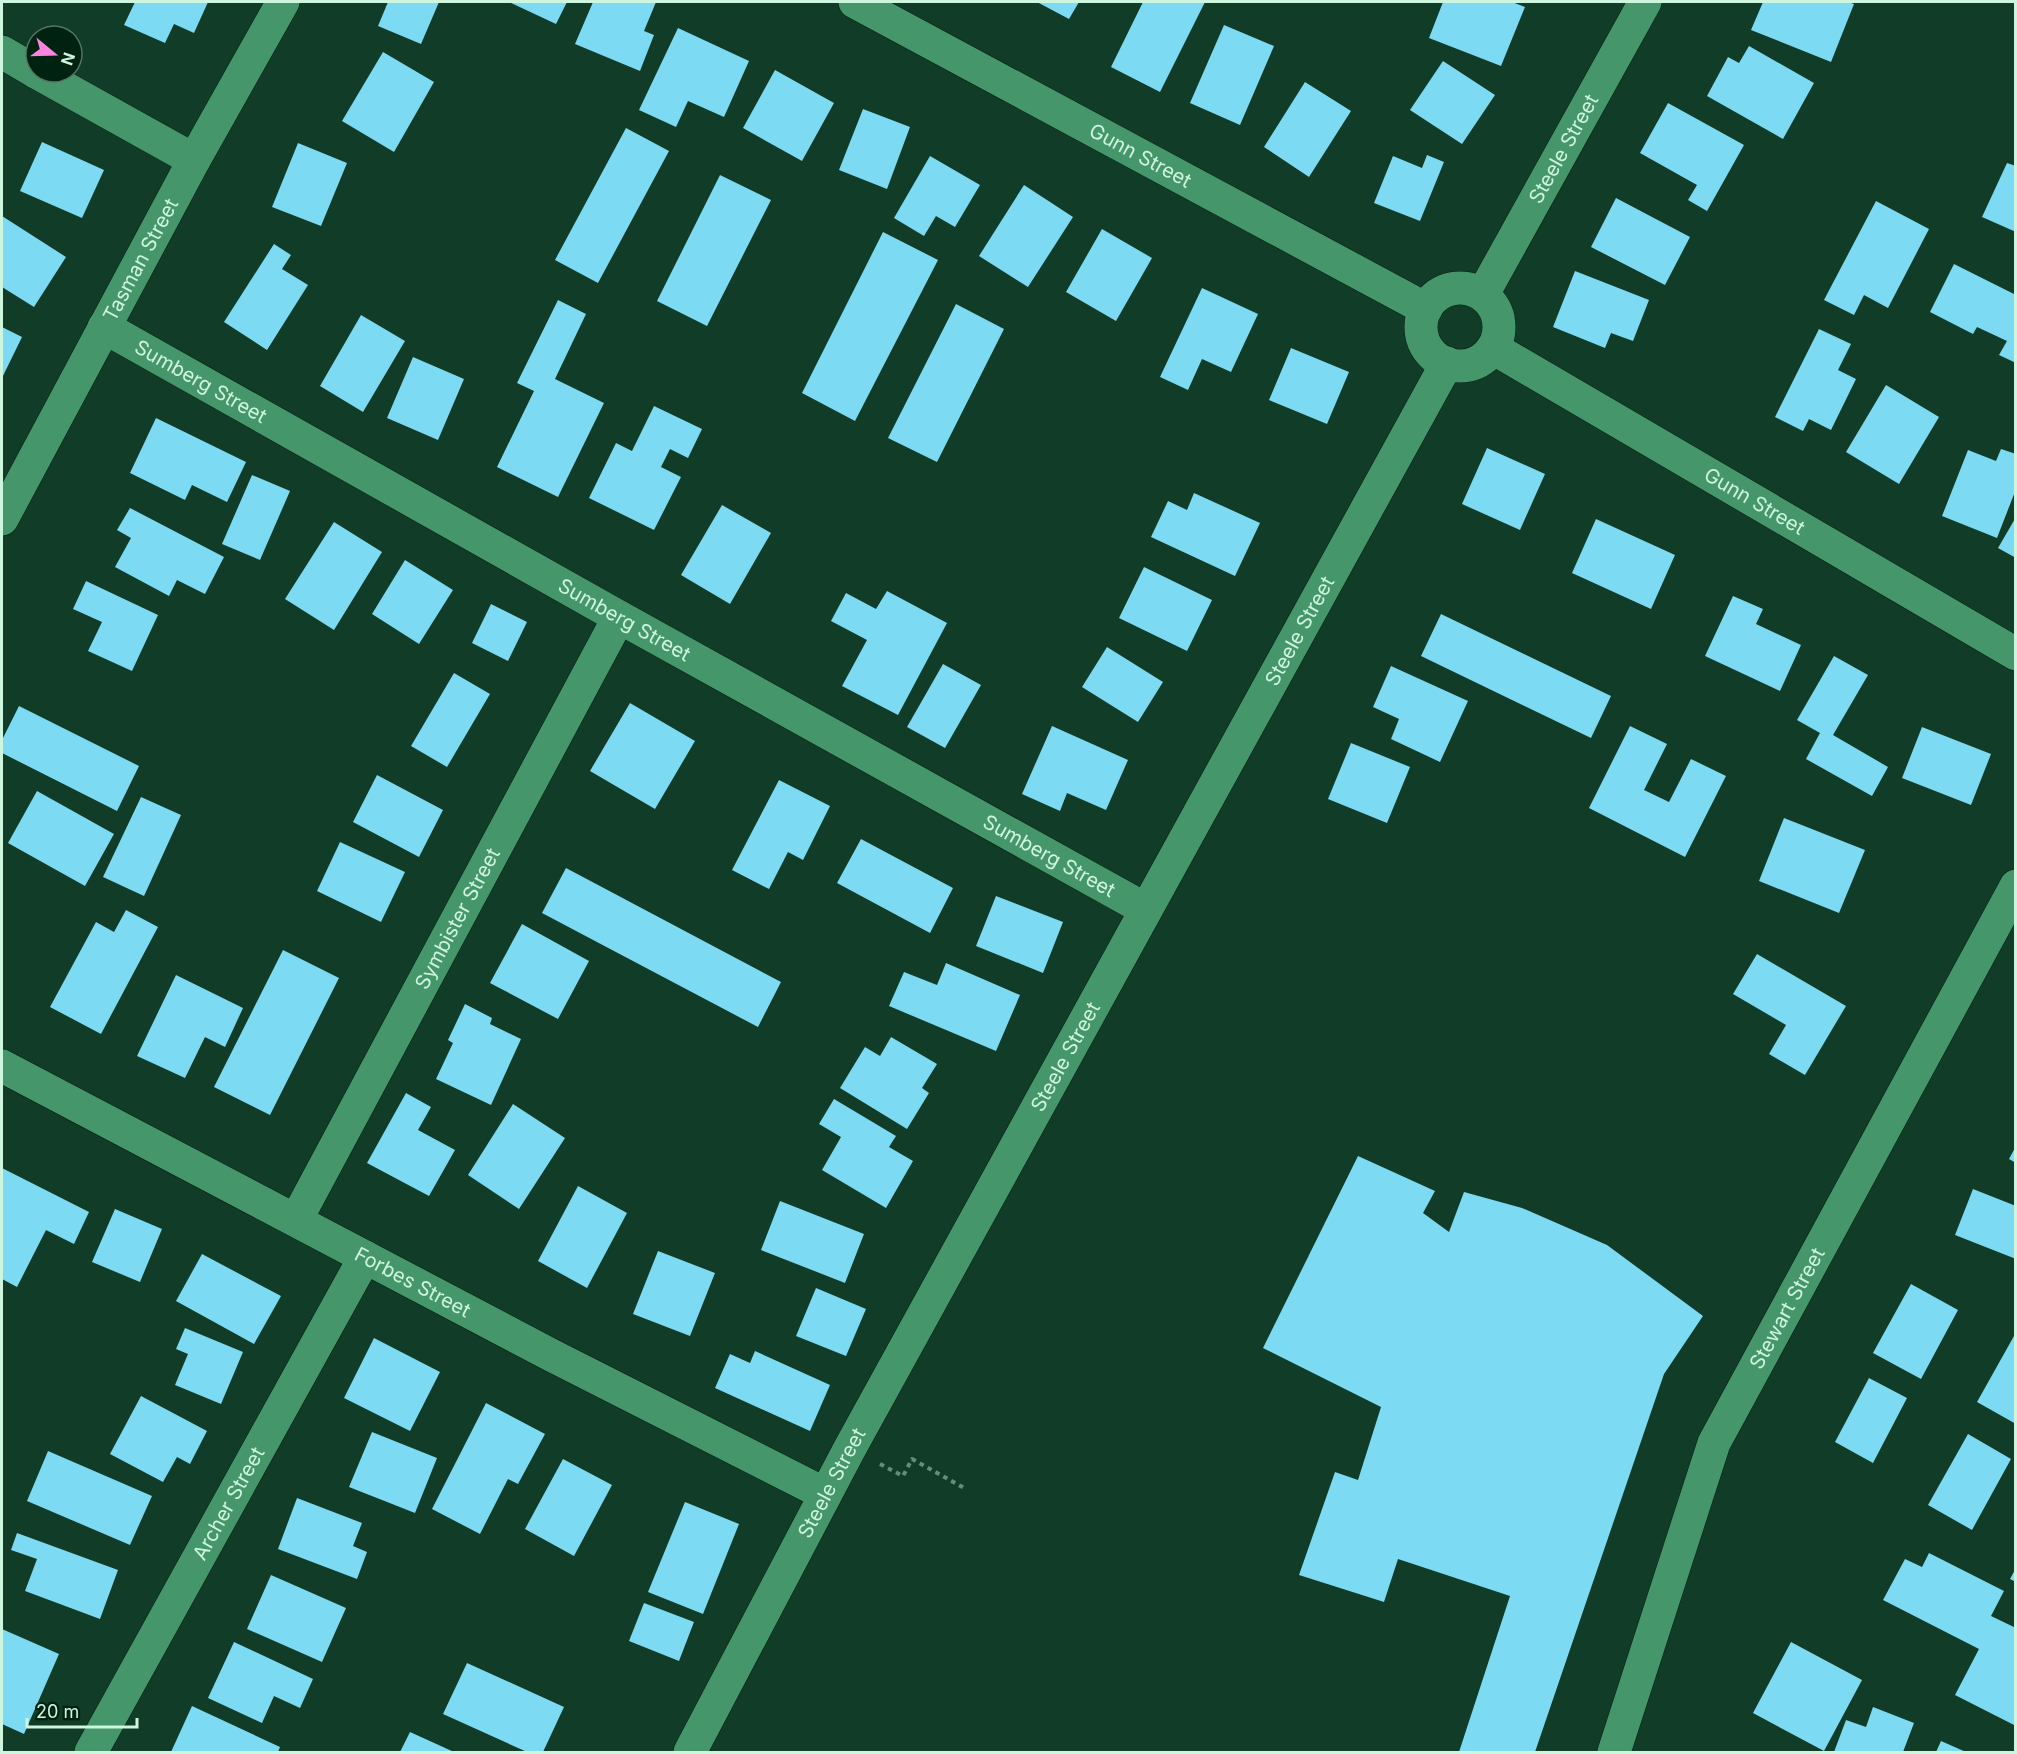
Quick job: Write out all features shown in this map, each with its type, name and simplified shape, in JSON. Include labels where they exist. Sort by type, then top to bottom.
[{"type":"street","name":"Tasman Street","points":[[2,519],[194,160],[283,2]]},
{"type":"street","name":"Gunn Street","points":[[855,2],[1426,309]]},
{"type":"street","name":"Steele Street","points":[[1483,294],[1645,2]]},
{"type":"street","points":[[2,52],[24,65]]},
{"type":"street","points":[[58,84],[194,160]]},
{"type":"street","points":[[1462,288],[1483,294],[1497,312],[1500,326],[1493,348],[1478,362],[1465,365],[1447,363],[1433,355],[1425,344],[1422,332],[1426,309],[1437,296],[1448,290],[1462,288]]},
{"type":"street","name":"Sumberg Street","points":[[104,327],[619,617],[1145,909]]},
{"type":"street","name":"Gunn Street","points":[[1493,348],[2016,654]]},
{"type":"street","name":"Steele Street","points":[[690,1752],[850,1448],[1447,363]]},
{"type":"street","name":"Symbister Street","points":[[296,1220],[619,617]]},
{"type":"street","name":"Stewart Street","points":[[1614,1752],[1714,1443],[2016,886]]},
{"type":"street","name":"Forbes Street","points":[[2,1066],[551,1355],[825,1494]]},
{"type":"street","name":"Archer Street","points":[[91,1752],[365,1257]]},
{"type":"path","points":[[850,1448],[903,1476],[912,1460],[966,1489]]},
{"type":"building","points":[[135,2],[208,2],[194,33],[174,24],[165,43],[124,25]]},
{"type":"building","points":[[388,2],[439,2],[421,44],[378,26]]},
{"type":"building","points":[[509,2],[567,2],[556,24]]},
{"type":"building","points":[[593,2],[656,2],[644,31],[654,35],[640,71],[575,44]]},
{"type":"building","points":[[1037,2],[1079,2],[1069,19]]},
{"type":"building","points":[[1143,2],[1205,2],[1160,92],[1111,67]]},
{"type":"building","points":[[1443,2],[1512,2],[1525,7],[1501,66],[1429,38]]},
{"type":"building","points":[[1763,2],[1848,2],[1854,4],[1831,62],[1751,30]]},
{"type":"building","points":[[1224,25],[1274,46],[1240,125],[1190,103]]},
{"type":"building","points":[[678,28],[749,61],[724,117],[688,101],[676,127],[639,110]]},
{"type":"building","points":[[1749,46],[1814,83],[1783,139],[1707,96],[1728,57],[1739,63]]},
{"type":"building","points":[[383,52],[434,82],[394,152],[342,121]]},
{"type":"building","points":[[1443,61],[1495,95],[1462,144],[1410,110]]},
{"type":"building","points":[[775,70],[834,103],[802,161],[743,128]]},
{"type":"building","points":[[1305,82],[1351,111],[1309,177],[1264,147]]},
{"type":"building","points":[[1668,103],[1744,145],[1707,211],[1688,200],[1697,185],[1640,153]]},
{"type":"building","points":[[863,109],[910,127],[887,189],[839,170]]},
{"type":"building","points":[[626,128],[669,151],[598,283],[555,260]]},
{"type":"building","points":[[42,142],[104,170],[82,218],[20,191]]},
{"type":"building","points":[[298,143],[347,163],[321,226],[272,207]]},
{"type":"building","points":[[1427,155],[1444,162],[1420,221],[1374,203],[1393,156],[1422,168]]},
{"type":"building","points":[[930,156],[980,185],[955,227],[936,216],[924,236],[894,218]]},
{"type":"building","points":[[2007,163],[2016,166],[2016,232],[1982,217]]},
{"type":"building","points":[[720,175],[771,200],[707,326],[657,301]]},
{"type":"building","points":[[1024,185],[1073,217],[1028,287],[979,256]]},
{"type":"building","points":[[1616,198],[1690,237],[1665,285],[1591,247]]},
{"type":"building","points":[[1876,201],[1929,229],[1888,308],[1864,295],[1854,315],[1824,300]]},
{"type":"building","points":[[2,216],[66,257],[34,307],[2,287]]},
{"type":"building","points":[[1102,229],[1152,258],[1116,321],[1066,292]]},
{"type":"building","points":[[883,232],[938,260],[855,421],[802,393]]},
{"type":"building","points":[[274,244],[291,255],[282,269],[308,285],[267,350],[224,322]]},
{"type":"building","points":[[1954,264],[2016,295],[2016,363],[1999,355],[2007,341],[1977,327],[1973,334],[1930,312]]},
{"type":"building","points":[[1575,271],[1649,300],[1633,341],[1611,333],[1605,348],[1553,327]]},
{"type":"building","points":[[1202,288],[1258,314],[1231,372],[1202,359],[1188,390],[1160,377]]},
{"type":"building","points":[[558,300],[586,314],[555,379],[604,403],[558,497],[497,467],[534,391],[517,383]]},
{"type":"building","points":[[956,304],[1004,329],[937,462],[888,438]]},
{"type":"building","points":[[361,315],[405,341],[363,412],[320,386]]},
{"type":"building","points":[[2,327],[22,337],[2,378]]},
{"type":"building","points":[[1819,329],[1851,344],[1838,370],[1856,379],[1831,430],[1809,419],[1803,431],[1775,417]]},
{"type":"building","points":[[1291,348],[1349,372],[1327,424],[1269,400]]},
{"type":"building","points":[[413,357],[464,379],[438,440],[387,418]]},
{"type":"building","points":[[1886,385],[1939,417],[1899,484],[1846,452]]},
{"type":"building","points":[[654,406],[702,429],[688,458],[670,449],[661,467],[681,477],[654,530],[589,498],[616,443],[632,451]]},
{"type":"building","points":[[156,418],[246,462],[227,502],[192,485],[185,500],[130,473]]},
{"type":"building","points":[[1487,448],[1545,474],[1520,530],[1462,504]]},
{"type":"building","points":[[2001,449],[2016,454],[2016,489],[1997,538],[1942,516],[1968,450],[1996,461]]},
{"type":"building","points":[[252,475],[290,491],[260,560],[222,544]]},
{"type":"building","points":[[1194,493],[1260,523],[1235,576],[1151,537],[1168,501],[1187,510]]},
{"type":"building","points":[[722,505],[771,533],[730,604],[681,575]]},
{"type":"building","points":[[130,508],[224,557],[205,594],[177,580],[169,596],[115,567],[131,538],[117,530]]},
{"type":"building","points":[[2016,517],[2016,558],[1998,548]]},
{"type":"building","points":[[1596,519],[1675,555],[1651,609],[1572,573]]},
{"type":"building","points":[[334,522],[382,552],[334,630],[285,599]]},
{"type":"building","points":[[405,560],[453,590],[419,644],[372,614]]},
{"type":"building","points":[[1144,567],[1212,600],[1187,651],[1119,618]]},
{"type":"building","points":[[86,581],[158,615],[132,671],[88,651],[102,622],[73,609]]},
{"type":"building","points":[[887,591],[947,623],[898,715],[842,686],[867,640],[831,621],[846,593],[876,609]]},
{"type":"building","points":[[1733,596],[1763,609],[1756,624],[1801,645],[1780,691],[1705,656]]},
{"type":"building","points":[[491,604],[527,622],[508,661],[472,643]]},
{"type":"building","points":[[1441,614],[1611,696],[1591,738],[1421,656]]},
{"type":"building","points":[[1107,647],[1163,682],[1138,722],[1082,687]]},
{"type":"building","points":[[1834,656],[1868,675],[1833,735],[1888,767],[1872,796],[1806,759],[1820,733],[1797,720]]},
{"type":"building","points":[[943,664],[981,685],[945,748],[907,727]]},
{"type":"building","points":[[1391,666],[1468,701],[1440,762],[1391,739],[1399,719],[1373,707]]},
{"type":"building","points":[[454,673],[490,694],[447,767],[411,746]]},
{"type":"building","points":[[630,703],[695,741],[655,809],[590,771]]},
{"type":"building","points":[[19,706],[139,766],[117,811],[2,753],[2,740]]},
{"type":"building","points":[[1052,726],[1128,760],[1106,810],[1067,793],[1060,811],[1022,794]]},
{"type":"building","points":[[1630,726],[1667,744],[1644,790],[1669,802],[1691,759],[1726,776],[1685,857],[1589,808]]},
{"type":"building","points":[[1922,727],[1991,754],[1971,805],[1902,778]]},
{"type":"building","points":[[1351,743],[1410,767],[1387,823],[1328,799]]},
{"type":"building","points":[[377,775],[443,810],[419,857],[353,822]]},
{"type":"building","points":[[779,780],[830,806],[803,860],[788,852],[769,889],[732,870]]},
{"type":"building","points":[[37,791],[114,834],[85,886],[8,843]]},
{"type":"building","points":[[141,797],[181,815],[144,896],[103,877]]},
{"type":"building","points":[[1784,818],[1865,850],[1839,913],[1759,881]]},
{"type":"building","points":[[861,839],[953,888],[930,933],[837,883]]},
{"type":"building","points":[[340,842],[405,872],[381,922],[317,891]]},
{"type":"building","points":[[566,868],[781,982],[758,1027],[542,913]]},
{"type":"building","points":[[996,896],[1063,922],[1043,973],[976,946]]},
{"type":"building","points":[[126,910],[158,927],[101,1034],[50,1007],[96,922],[114,932]]},
{"type":"building","points":[[522,924],[589,961],[558,1019],[490,983]]},
{"type":"building","points":[[283,950],[339,978],[270,1115],[214,1087]]},
{"type":"building","points":[[1757,954],[1846,1006],[1805,1075],[1769,1054],[1786,1025],[1733,994]]},
{"type":"building","points":[[946,963],[1020,995],[996,1051],[889,1006],[904,972],[937,985]]},
{"type":"building","points":[[176,975],[243,1008],[225,1047],[205,1037],[185,1078],[137,1056]]},
{"type":"building","points":[[465,1004],[492,1018],[490,1024],[521,1039],[491,1105],[436,1079],[453,1043],[448,1040]]},
{"type":"building","points":[[891,1037],[937,1064],[922,1088],[929,1093],[907,1129],[840,1088],[865,1047],[880,1056]]},
{"type":"building","points":[[406,1093],[431,1107],[418,1130],[455,1150],[429,1196],[367,1163]]},
{"type":"building","points":[[834,1099],[896,1136],[889,1147],[913,1161],[886,1208],[822,1170],[841,1137],[819,1124]]},
{"type":"building","points":[[513,1104],[565,1138],[519,1209],[468,1175]]},
{"type":"building","points":[[2016,1146],[2016,1163],[2009,1159]]},
{"type":"building","points":[[1358,1156],[1435,1191],[1423,1213],[1449,1232],[1464,1192],[1522,1208],[1607,1245],[1703,1316],[1664,1374],[1535,1752],[1459,1752],[1510,1596],[1398,1559],[1384,1602],[1299,1575],[1335,1472],[1358,1480],[1381,1407],[1263,1348]]},
{"type":"building","points":[[2,1168],[89,1212],[74,1244],[46,1230],[17,1287],[2,1279]]},
{"type":"building","points":[[578,1186],[627,1213],[587,1288],[538,1261]]},
{"type":"building","points":[[1973,1189],[2016,1206],[2016,1259],[1955,1235]]},
{"type":"building","points":[[780,1201],[864,1234],[845,1283],[761,1250]]},
{"type":"building","points":[[115,1209],[162,1229],[140,1282],[92,1262]]},
{"type":"building","points":[[658,1251],[715,1273],[690,1336],[633,1314]]},
{"type":"building","points":[[202,1254],[281,1296],[254,1344],[176,1301]]},
{"type":"building","points":[[1911,1284],[1958,1310],[1921,1379],[1873,1353]]},
{"type":"building","points":[[816,1288],[866,1309],[846,1356],[796,1336]]},
{"type":"building","points":[[185,1328],[243,1352],[221,1404],[175,1385],[188,1354],[176,1349]]},
{"type":"building","points":[[2014,1336],[2016,1337],[2016,1424],[1977,1402]]},
{"type":"building","points":[[374,1338],[440,1372],[410,1431],[344,1398]]},
{"type":"building","points":[[755,1351],[830,1385],[810,1431],[715,1388],[730,1354],[750,1363]]},
{"type":"building","points":[[1869,1378],[1907,1398],[1873,1463],[1835,1442]]},
{"type":"building","points":[[141,1396],[207,1431],[190,1464],[177,1457],[163,1482],[110,1454]]},
{"type":"building","points":[[486,1403],[545,1434],[518,1484],[508,1479],[480,1534],[432,1509]]},
{"type":"building","points":[[372,1432],[437,1458],[415,1513],[349,1487]]},
{"type":"building","points":[[1968,1434],[2011,1459],[1972,1530],[1928,1505]]},
{"type":"building","points":[[48,1451],[152,1496],[130,1545],[27,1501]]},
{"type":"building","points":[[563,1459],[612,1485],[574,1556],[525,1529]]},
{"type":"building","points":[[297,1498],[362,1523],[353,1546],[367,1552],[357,1579],[278,1549]]},
{"type":"building","points":[[685,1502],[739,1524],[703,1614],[648,1592]]},
{"type":"building","points":[[17,1533],[118,1570],[100,1619],[25,1591],[37,1559],[11,1550]]},
{"type":"building","points":[[1929,1553],[2004,1591],[1991,1616],[2016,1628],[2016,1726],[1955,1695],[1979,1649],[1883,1600],[1905,1559],[1922,1567]]},
{"type":"building","points":[[2016,1568],[2016,1582],[2010,1579]]},
{"type":"building","points":[[271,1575],[346,1608],[322,1662],[247,1629]]},
{"type":"building","points":[[644,1603],[694,1622],[679,1661],[629,1641]]},
{"type":"building","points":[[2,1629],[59,1654],[24,1734],[2,1724]]},
{"type":"building","points":[[234,1642],[313,1679],[300,1708],[274,1696],[262,1723],[208,1698]]},
{"type":"building","points":[[1791,1642],[1862,1680],[1824,1751],[1753,1713]]},
{"type":"building","points":[[467,1663],[564,1707],[543,1752],[527,1752],[443,1714]]},
{"type":"building","points":[[192,1706],[280,1747],[278,1752],[171,1752]]},
{"type":"building","points":[[1873,1707],[1914,1723],[1903,1752],[1834,1752],[1846,1720],[1866,1727]]},
{"type":"building","points":[[410,1732],[454,1752],[400,1752]]},
{"type":"building","points":[[1941,1741],[1966,1752],[1936,1752]]}]
